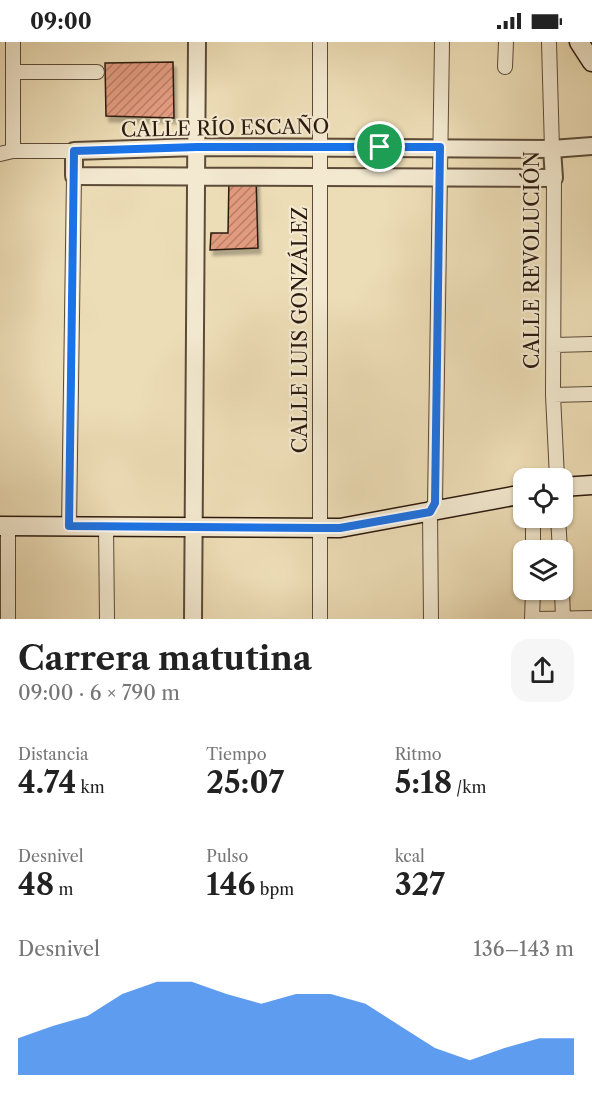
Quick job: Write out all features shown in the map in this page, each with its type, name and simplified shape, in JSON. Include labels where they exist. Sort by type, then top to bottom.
[{"type":"main road","points":[[579,42],[592,62]]},
{"type":"main road","points":[[573,486],[592,485]]},
{"type":"main road","points":[[4,526],[340,528],[513,496]]},
{"type":"street","points":[[13,42],[13,72],[6,152],[74,151],[69,526]]},
{"type":"street","points":[[193,619],[197,42]]},
{"type":"street","name":"CALLE LUIS GONZÁLEZ","points":[[320,42],[318,528],[320,619]]},
{"type":"street","points":[[431,619],[430,512],[435,503],[442,42]]},
{"type":"street","points":[[505,67],[506,42]]},
{"type":"street","name":"CALLE REVOLUCIÓN","points":[[549,42],[554,178],[553,395],[556,468]]},
{"type":"street","points":[[13,72],[97,72]]},
{"type":"street","name":"CALLE RÍO ESCAÑO","points":[[74,151],[197,147],[552,149],[592,146]]},
{"type":"street","points":[[74,176],[320,175],[554,178]]},
{"type":"street","points":[[555,345],[592,344]]},
{"type":"street","points":[[553,395],[592,394]]},
{"type":"street","points":[[4,526],[8,619]]},
{"type":"street","points":[[106,526],[107,619]]},
{"type":"street","points":[[532,600],[532,619]]},
{"type":"street","points":[[562,600],[563,618]]},
{"type":"street","points":[[538,619],[592,618]]},
{"type":"building","points":[[173,62],[174,118],[106,116],[105,63]]},
{"type":"building","points":[[229,177],[256,177],[258,248],[210,250],[211,233],[228,233]]},
{"type":"route","points":[[197,147],[380,147],[440,147],[435,503],[430,512],[340,528],[69,526],[74,151],[197,147]]}]
